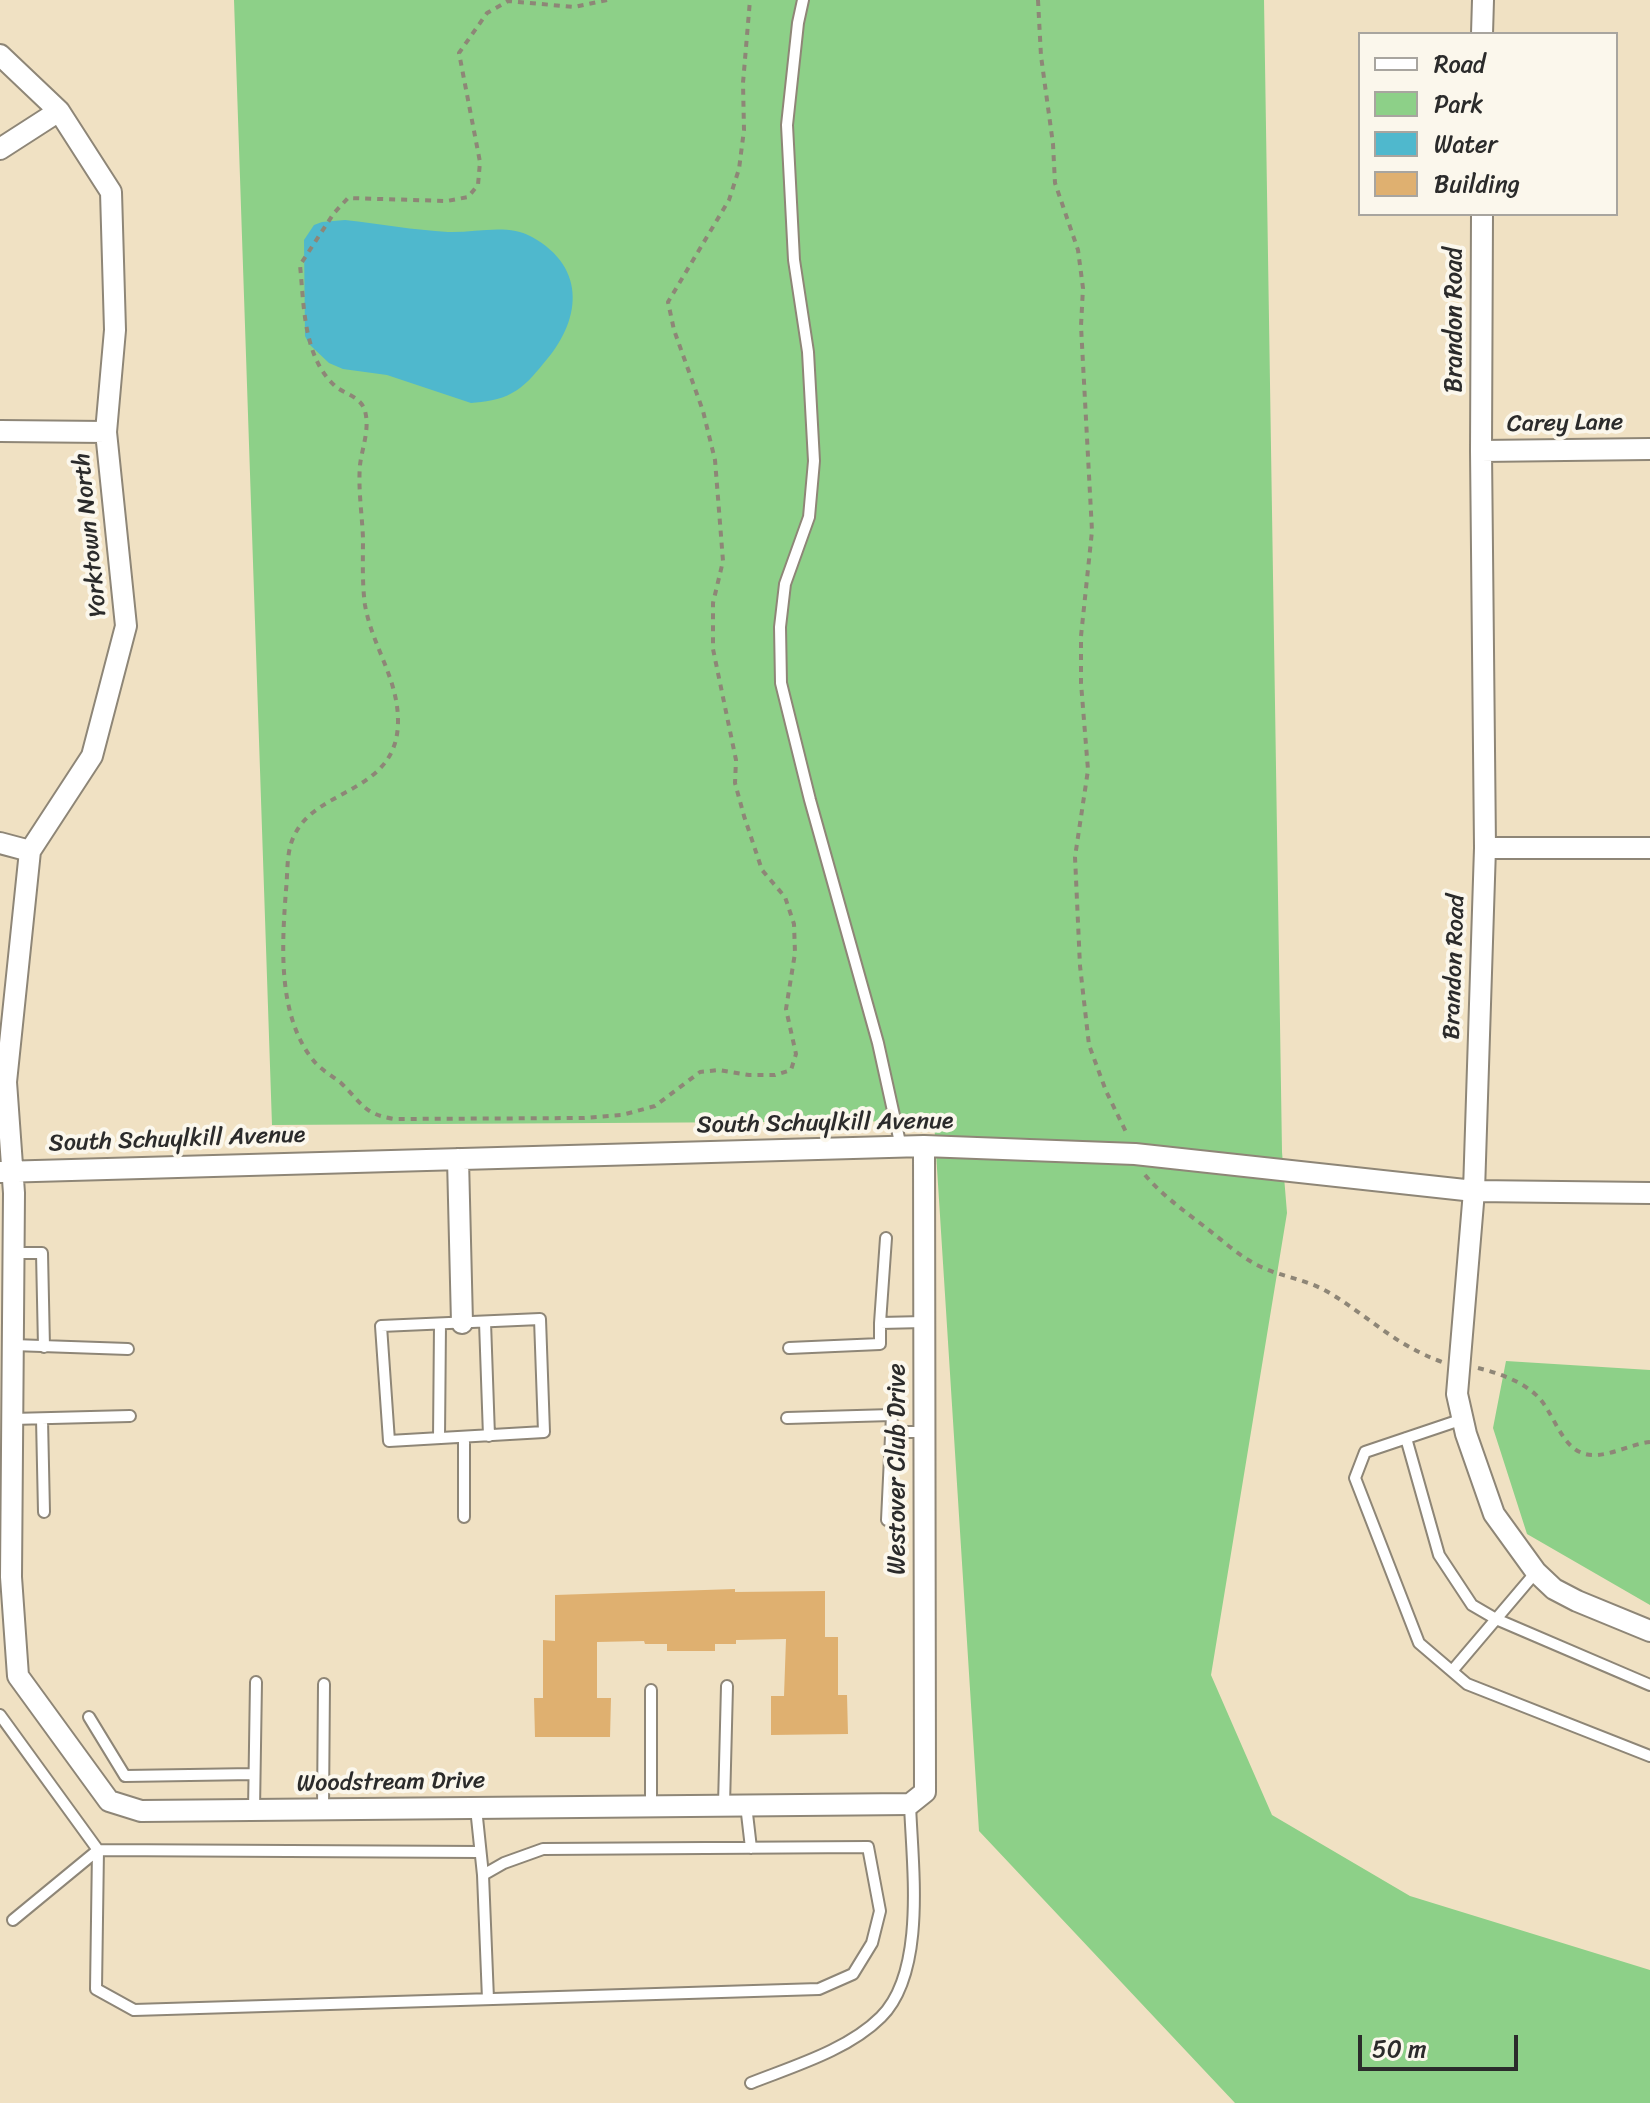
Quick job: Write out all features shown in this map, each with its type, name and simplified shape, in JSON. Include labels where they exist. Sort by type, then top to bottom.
[{"type":"street","points":[[1482,32],[1483,0]]},
{"type":"street","name":"Yorktown North","points":[[0,55],[59,111],[111,192],[115,330],[106,432],[126,626],[92,756],[30,851],[6,1082],[6,1171],[13,1253],[13,1345]]},
{"type":"street","points":[[0,149],[59,111]]},
{"type":"street","name":"Brandon Road","points":[[1482,216],[1485,848],[1474,1191],[1457,1394],[1494,1514],[1536,1572],[1554,1589],[1577,1601],[1650,1631]]},
{"type":"street","points":[[0,431],[106,432]]},
{"type":"street","name":"Carey Lane","points":[[1481,451],[1650,449]]},
{"type":"street","points":[[0,843],[30,851]]},
{"type":"street","points":[[1485,848],[1650,848]]},
{"type":"street","name":"South Schuylkill Avenue","points":[[6,1171],[924,1146],[1135,1154],[1474,1191],[1650,1193]]},
{"type":"street","name":"Westover Club Drive","points":[[918,1798],[924,1432],[924,1146]]},
{"type":"street","points":[[458,1159],[462,1323]]},
{"type":"street","name":"Woodstream Drive","points":[[13,1345],[6,1578],[18,1676],[109,1801],[141,1811],[746,1805],[918,1798]]},
{"type":"lane","points":[[803,0],[787,125],[794,260],[808,352],[814,461],[809,517],[785,584],[780,627],[781,683],[810,800],[878,1043],[901,1147]]},
{"type":"lane","points":[[789,1348],[880,1344],[886,1238]]},
{"type":"lane","points":[[13,1253],[42,1253],[44,1347]]},
{"type":"lane","points":[[540,1319],[544,1432],[389,1441],[381,1326],[462,1323],[540,1319]]},
{"type":"lane","points":[[485,1322],[489,1436]]},
{"type":"lane","points":[[880,1323],[924,1322]]},
{"type":"lane","points":[[439,1438],[440,1324]]},
{"type":"lane","points":[[13,1345],[128,1349]]},
{"type":"lane","points":[[787,1418],[892,1415],[887,1520]]},
{"type":"lane","points":[[12,1419],[130,1416]]},
{"type":"lane","points":[[42,1419],[44,1512]]},
{"type":"lane","points":[[1463,1419],[1365,1452],[1355,1478],[1419,1643],[1467,1684],[1650,1756]]},
{"type":"lane","points":[[891,1432],[924,1432]]},
{"type":"lane","points":[[464,1437],[464,1517]]},
{"type":"lane","points":[[1406,1438],[1439,1555],[1472,1605],[1496,1619],[1650,1685]]},
{"type":"lane","points":[[1452,1671],[1536,1572]]},
{"type":"lane","points":[[254,1810],[256,1682]]},
{"type":"lane","points":[[323,1809],[324,1684]]},
{"type":"lane","points":[[724,1805],[727,1686]]},
{"type":"lane","points":[[651,1690],[651,1806]]},
{"type":"lane","points":[[0,1715],[98,1850],[96,1989],[134,2010],[819,1989],[853,1974],[872,1943],[880,1911],[868,1847],[543,1849],[504,1863],[483,1875]]},
{"type":"lane","points":[[89,1717],[125,1776],[254,1774]]},
{"type":"lane","points":[[751,2083],[828,2051],[861,2033],[883,2015],[901,1985],[909,1962],[913,1927],[918,1798]]},
{"type":"lane","points":[[746,1805],[751,1848]]},
{"type":"lane","points":[[476,1808],[483,1875],[488,1999]]},
{"type":"lane","points":[[13,1920],[98,1850],[480,1852]]},
{"type":"path","points":[[607,0],[574,7],[508,1],[487,13],[459,53],[480,162],[478,185],[468,197],[447,201],[348,198],[334,213],[300,265],[312,353],[335,387],[354,397],[365,409],[366,428],[360,467],[365,604],[372,635],[395,688],[398,723],[390,756],[368,780],[310,813],[294,836],[288,858],[283,920],[287,998],[293,1022],[314,1062],[344,1086],[373,1116],[426,1119],[622,1115],[655,1106],[700,1072],[719,1070],[775,1075],[791,1070],[796,1054],[786,1009],[795,953],[794,924],[785,897],[762,870],[735,783],[736,760],[713,649],[713,603],[723,561],[715,460],[703,411],[674,330],[668,302],[722,214],[739,169],[744,130],[743,83],[750,0]]},
{"type":"path","points":[[1038,0],[1055,183],[1078,250],[1083,288],[1081,326],[1092,531],[1081,668],[1081,712],[1088,770],[1075,857],[1080,966],[1089,1045],[1106,1091],[1144,1174],[1159,1191],[1234,1250],[1261,1267],[1326,1290],[1417,1353],[1514,1379],[1537,1395],[1570,1445],[1583,1454],[1603,1454],[1636,1443],[1650,1442]]},
{"type":"green space","points":[[234,0],[1264,0],[1282,1152],[1287,1213],[1211,1675],[1272,1815],[1410,1896],[1650,1970],[1650,2103],[1235,2103],[979,1831],[934,1121],[272,1125]]},
{"type":"green space","points":[[1506,1361],[1650,1370],[1650,1605],[1527,1534],[1493,1428]]},
{"type":"water","points":[[345,220],[448,232],[512,230],[532,237],[563,264],[570,280],[573,296],[571,314],[556,348],[516,390],[497,399],[471,403],[387,375],[343,369],[329,363],[305,336],[304,240],[314,225]]},
{"type":"building","points":[[735,1589],[735,1592],[825,1591],[825,1637],[838,1637],[838,1695],[847,1695],[848,1734],[771,1735],[771,1696],[784,1696],[786,1639],[736,1640],[736,1644],[715,1644],[715,1651],[667,1651],[667,1644],[645,1644],[644,1641],[597,1642],[597,1698],[611,1698],[610,1737],[535,1737],[534,1698],[543,1698],[543,1640],[555,1641],[555,1595]]}]
